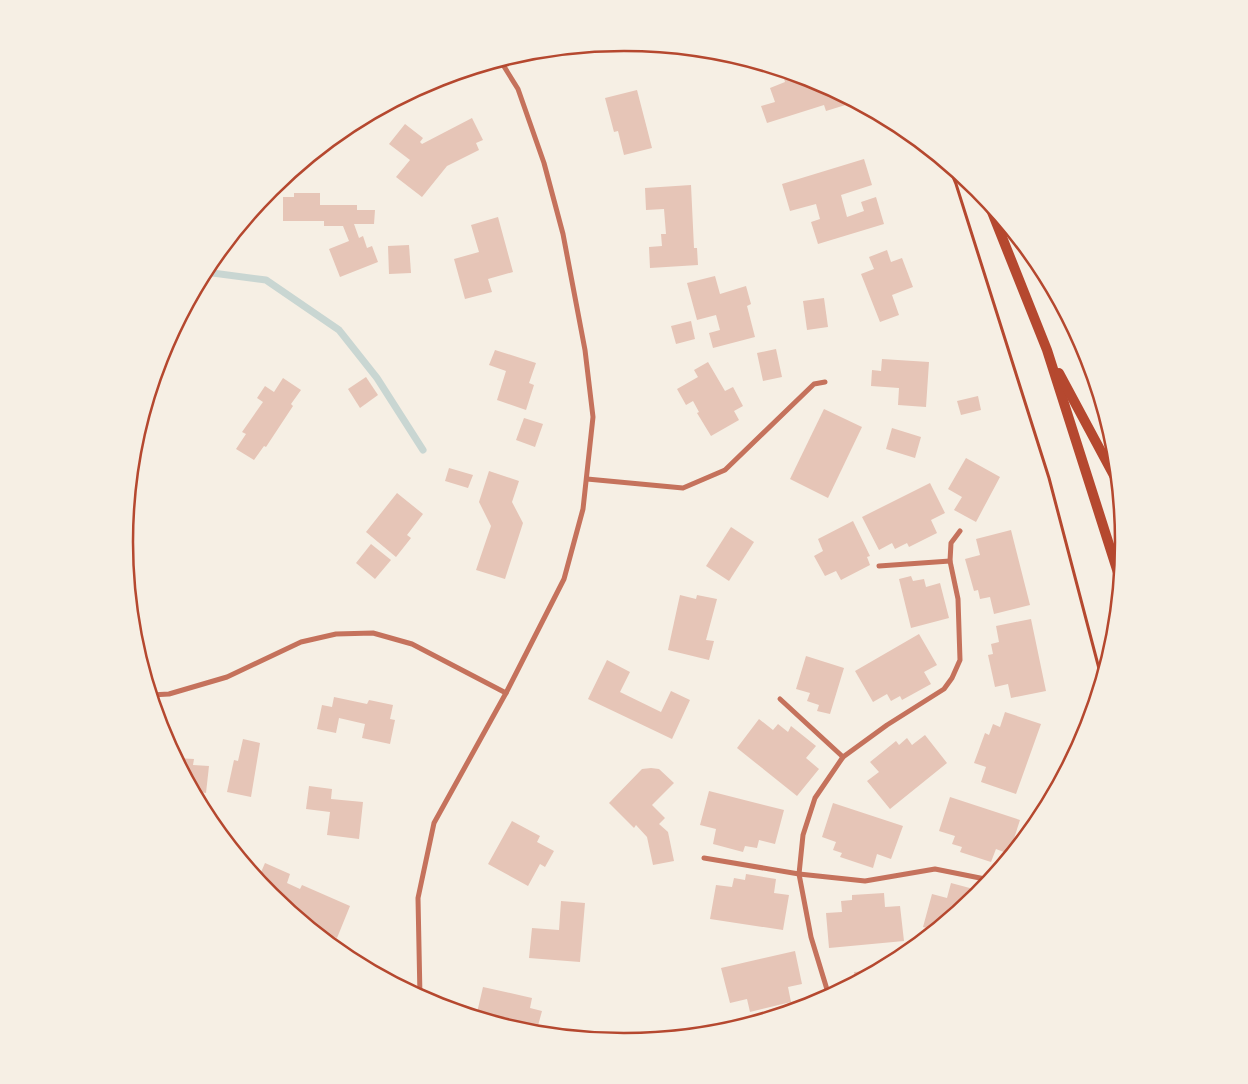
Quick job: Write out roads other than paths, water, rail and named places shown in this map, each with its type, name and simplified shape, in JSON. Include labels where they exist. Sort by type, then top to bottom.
[{"type":"main road","points":[[996,221],[1047,350],[1114,561]]},
{"type":"main road","points":[[1047,350],[1109,465]]},
{"type":"street","points":[[420,988],[418,898],[434,823],[506,693],[564,579],[583,509],[594,417],[585,350],[562,234],[544,163],[518,89],[504,66]]},
{"type":"street","points":[[587,478],[683,488],[725,470],[814,384],[825,382]]},
{"type":"street","points":[[827,988],[811,937],[799,874],[802,834],[815,798],[844,757],[887,725],[944,689],[952,678],[960,660],[958,599],[950,560],[951,543],[960,531]]},
{"type":"street","points":[[880,566],[950,560]]},
{"type":"street","points":[[157,695],[169,694],[226,677],[301,642],[336,634],[373,633],[412,644],[506,693]]},
{"type":"street","points":[[780,699],[844,757]]},
{"type":"street","points":[[704,858],[799,874],[865,880],[935,869],[981,878]]},
{"type":"waterway","points":[[214,273],[266,280],[339,330],[377,378],[423,450]]}]
